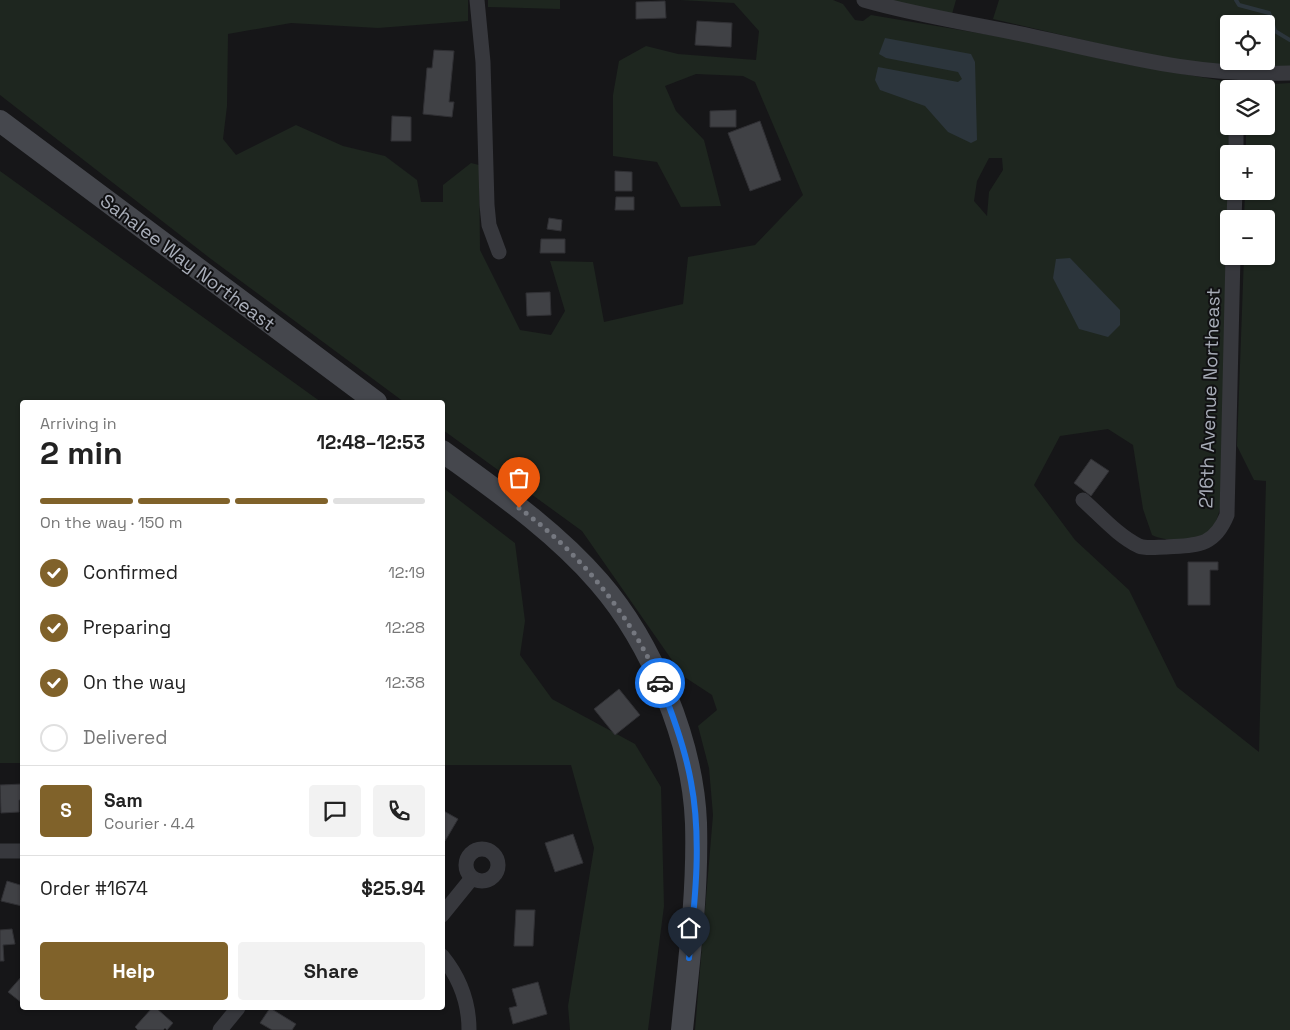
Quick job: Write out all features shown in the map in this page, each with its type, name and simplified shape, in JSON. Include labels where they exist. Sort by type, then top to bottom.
[{"type":"main road","name":"Sahalee Way Northeast","points":[[0,121],[373,400]]},
{"type":"main road","points":[[445,453],[528,514],[599,582],[622,614],[652,664],[670,707],[692,783],[696,821],[696,867],[682,1030]]},
{"type":"street","points":[[477,0],[483,62],[487,205],[489,225],[499,252]]},
{"type":"street","points":[[864,0],[903,11],[1000,29],[1142,61],[1194,70],[1232,80]]},
{"type":"street","points":[[1250,80],[1286,73]]},
{"type":"street","name":"216th Avenue Northeast","points":[[1083,500],[1129,541],[1142,548],[1198,545],[1213,538],[1221,530],[1227,514],[1233,265]]},
{"type":"street","points":[[0,851],[20,852]]},
{"type":"street","points":[[445,911],[472,878]]},
{"type":"street","points":[[445,960],[453,969],[463,990],[469,1014],[469,1030]]},
{"type":"street","points":[[220,1030],[236,1010]]},
{"type":"shaded area","points":[[0,0],[468,0],[468,21],[378,28],[291,23],[228,34],[227,106],[223,139],[236,155],[296,125],[343,146],[385,156],[417,180],[421,202],[443,202],[443,185],[471,163],[479,165],[480,250],[520,330],[551,335],[565,311],[550,261],[593,262],[604,322],[683,304],[688,257],[755,245],[803,195],[755,82],[743,76],[696,74],[665,86],[676,111],[704,140],[721,206],[681,207],[657,162],[613,156],[613,95],[619,61],[646,46],[678,54],[756,60],[759,31],[734,3],[680,0],[833,0],[843,4],[855,20],[863,21],[871,15],[1014,39],[1125,64],[1220,80],[1220,135],[1229,135],[1229,145],[1220,145],[1220,200],[1229,200],[1228,210],[1220,210],[1220,265],[1228,265],[1227,305],[1223,481],[1218,516],[1214,525],[1202,535],[1185,540],[1159,538],[1152,535],[1143,509],[1133,445],[1108,429],[1060,436],[1034,485],[1075,540],[1129,590],[1177,687],[1259,752],[1266,481],[1254,480],[1237,446],[1244,265],[1275,265],[1275,210],[1244,210],[1245,200],[1275,200],[1275,145],[1246,145],[1246,135],[1275,135],[1275,84],[1290,83],[1290,1030],[695,1030],[713,815],[709,768],[698,726],[717,710],[712,695],[683,676],[582,531],[445,431],[445,400],[401,400],[211,259],[0,95]],"holes":[[[989,158],[1002,158],[1003,170],[989,192],[987,216],[974,201],[977,181]]]},
{"type":"shaded area","points":[[488,0],[560,0],[560,9],[488,7]]},
{"type":"shaded area","points":[[887,0],[956,0],[952,14]]},
{"type":"shaded area","points":[[999,0],[1290,0],[1290,67],[1275,67],[1275,15],[1220,15],[1220,65],[1126,50],[993,19]]},
{"type":"shaded area","points":[[885,38],[971,54],[975,62],[977,140],[971,143],[948,132],[925,106],[880,90],[875,80],[878,67],[958,82],[962,79],[958,72],[886,58],[879,54]]},
{"type":"shaded area","points":[[0,171],[318,400],[20,400],[20,763],[0,763]]},
{"type":"shaded area","points":[[1070,258],[1120,310],[1120,325],[1108,337],[1079,329],[1053,278],[1056,259]]},
{"type":"shaded area","points":[[445,489],[515,543],[525,621],[520,655],[552,699],[635,744],[661,787],[664,906],[648,1030],[570,1030],[568,1006],[594,848],[571,765],[445,765]]},
{"type":"building","points":[[665,1],[666,18],[636,19],[636,2]]},
{"type":"building","points":[[697,21],[732,23],[731,47],[695,45]]},
{"type":"building","points":[[434,50],[454,51],[449,102],[454,102],[452,117],[423,114],[427,68],[432,68]]},
{"type":"building","points":[[736,110],[736,127],[710,127],[710,111]]},
{"type":"building","points":[[392,116],[411,117],[411,141],[391,141]]},
{"type":"building","points":[[760,121],[781,180],[750,191],[728,133]]},
{"type":"building","points":[[615,171],[632,172],[632,191],[615,191]]},
{"type":"building","points":[[616,197],[634,197],[634,210],[615,210]]},
{"type":"building","points":[[549,218],[562,220],[561,231],[547,229]]},
{"type":"building","points":[[541,239],[565,239],[565,253],[540,253]]},
{"type":"building","points":[[550,292],[551,315],[527,316],[526,293]]},
{"type":"building","points":[[1091,459],[1109,471],[1091,496],[1074,483]]},
{"type":"building","points":[[1188,562],[1218,562],[1218,570],[1210,570],[1210,605],[1188,605]]},
{"type":"building","points":[[619,689],[640,715],[615,735],[594,709]]},
{"type":"building","points":[[20,784],[19,812],[1,813],[0,785]]},
{"type":"building","points":[[445,812],[458,819],[445,841]]},
{"type":"building","points":[[573,834],[583,863],[555,872],[545,843]]},
{"type":"building","points":[[7,881],[20,885],[20,906],[1,901]]},
{"type":"building","points":[[516,910],[535,910],[533,946],[514,946]]},
{"type":"building","points":[[12,929],[15,944],[3,945],[4,961],[0,961],[0,930]]},
{"type":"building","points":[[20,978],[20,1001],[8,992]]},
{"type":"building","points":[[538,982],[547,1014],[513,1024],[509,1008],[517,1006],[512,989]]},
{"type":"building","points":[[150,1010],[158,1010],[173,1023],[167,1030],[165,1028],[163,1030],[138,1030],[135,1027]]},
{"type":"building","points":[[269,1010],[273,1010],[296,1024],[292,1030],[272,1030],[260,1023]]},
{"type":"waterway","points":[[1236,0],[1239,5],[1269,13],[1275,31],[1290,40]]},
{"type":"way so far","points":[[519,508],[528,514],[599,582],[622,614],[652,664],[660,683]]},
{"type":"route","points":[[660,683],[683,747],[692,783],[696,821],[696,867],[689,958]]}]
